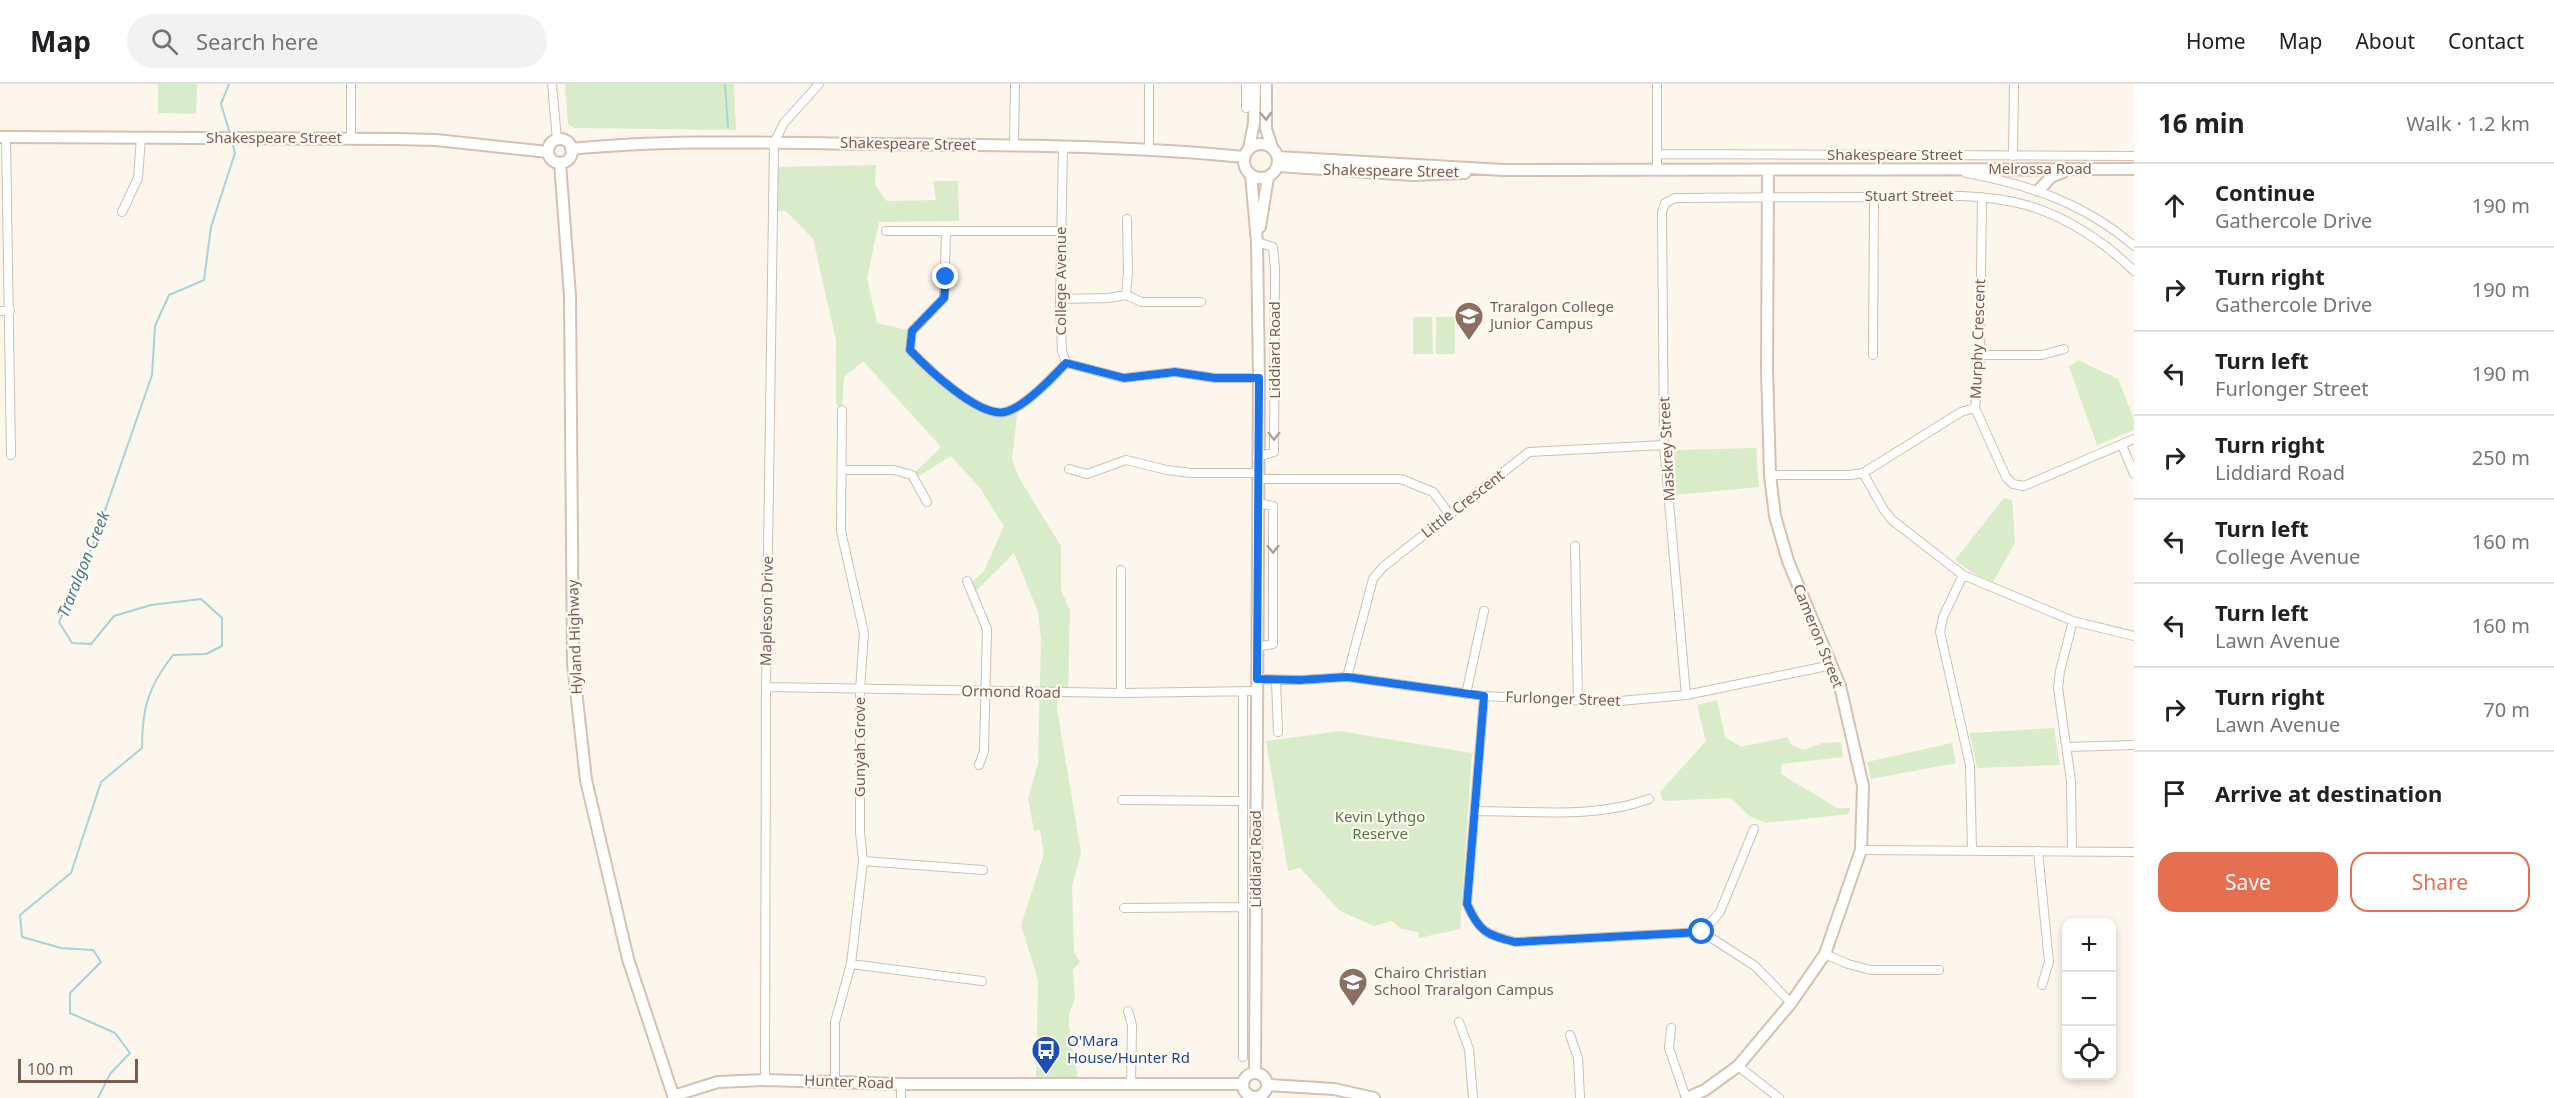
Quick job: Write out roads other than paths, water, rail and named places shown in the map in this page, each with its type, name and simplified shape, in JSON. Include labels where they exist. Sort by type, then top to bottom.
[{"type":"street","points":[[351,84],[351,138]]},
{"type":"street","points":[[552,84],[557,140]]},
{"type":"street","points":[[774,143],[784,123],[819,84]]},
{"type":"street","points":[[1014,145],[1015,84]]},
{"type":"street","points":[[1149,84],[1149,149]]},
{"type":"street","points":[[1246,84],[1246,108]]},
{"type":"street","points":[[1255,84],[1254,123],[1244,165],[1251,175],[1261,178],[1268,177],[1278,161],[1266,129],[1266,84]]},
{"type":"street","points":[[1657,84],[1657,170]]},
{"type":"street","points":[[2013,156],[2014,84]]},
{"type":"street","points":[[3,137],[11,455]]},
{"type":"street","name":"Shakespeare Street","points":[[3,137],[436,140],[548,152]]},
{"type":"street","points":[[122,212],[138,178],[141,137]]},
{"type":"street","points":[[557,140],[564,140],[571,149],[568,159],[560,163],[552,160],[548,152],[550,144],[557,140]]},
{"type":"street","name":"Shakespeare Street","points":[[571,149],[653,142],[1014,145],[1247,152]]},
{"type":"street","name":"Mapleson Drive","points":[[765,1080],[765,687],[774,143]]},
{"type":"street","points":[[1247,152],[1261,143],[1272,147]]},
{"type":"street","name":"College Avenue","points":[[1063,146],[1060,299],[1062,351],[1066,363]]},
{"type":"street","name":"Shakespeare Street","points":[[1657,154],[2134,156]]},
{"type":"street","name":"Shakespeare Street","points":[[1278,161],[1413,175],[1504,170],[1947,170]]},
{"type":"street","name":"Hyland Highway","points":[[560,163],[570,296],[573,663],[586,780],[628,959],[674,1097]]},
{"type":"street","points":[[2039,190],[2051,177],[2075,169]]},
{"type":"street","name":"Melrossa Road","points":[[1947,170],[2134,169]]},
{"type":"street","points":[[1947,170],[1996,178],[2039,190],[2073,205],[2134,246]]},
{"type":"street","name":"Cameron Street","points":[[1686,1098],[1705,1089],[1738,1066],[1791,1003],[1825,954],[1861,850],[1863,786],[1839,686],[1780,540],[1774,516],[1770,475],[1767,369],[1768,171]]},
{"type":"street","name":"Liddiard Road","points":[[1251,175],[1257,242],[1259,378],[1255,1072]]},
{"type":"street","name":"Liddiard Road","points":[[1257,242],[1268,177]]},
{"type":"street","name":"Stuart Street","points":[[1665,202],[1675,198],[1768,196],[2001,199],[2029,206],[2061,219],[2088,234],[2134,271]]},
{"type":"street","points":[[1873,355],[1874,197]]},
{"type":"street","name":"Murphy Crescent","points":[[1982,197],[1980,355],[1975,408],[2006,477],[2013,484],[2024,486],[2134,439]]},
{"type":"street","name":"Maskrey Street","points":[[1665,202],[1662,212],[1664,446],[1686,695]]},
{"type":"street","points":[[1126,295],[1127,219]]},
{"type":"street","points":[[886,231],[1061,231]]},
{"type":"street","points":[[946,232],[944,298],[912,331],[910,350],[927,368],[961,396],[985,408],[1003,413],[1015,408],[1066,363],[1124,378],[1175,372],[1215,378],[1259,378]]},
{"type":"street","name":"Liddiard Road","points":[[1257,242],[1273,247],[1275,268],[1275,452],[1257,457]]},
{"type":"street","points":[[1060,299],[1108,298],[1126,295],[1142,302],[1201,302]]},
{"type":"street","points":[[0,311],[9,311]]},
{"type":"street","points":[[1980,355],[2042,355],[2054,354],[2064,349]]},
{"type":"street","points":[[1770,475],[1863,473],[1961,412],[1975,408]]},
{"type":"street","name":"Gunyah Grove","points":[[835,1082],[835,1022],[851,964],[863,861],[860,832],[860,690],[864,633],[842,531],[842,410]]},
{"type":"street","points":[[2122,445],[2134,474]]},
{"type":"street","name":"Little Crescent","points":[[1347,677],[1373,579],[1383,567],[1529,452],[1664,446]]},
{"type":"street","points":[[1069,469],[1087,474],[1126,460],[1191,474],[1401,478],[1433,492],[1450,515]]},
{"type":"street","points":[[842,470],[894,470],[912,475],[927,502]]},
{"type":"street","points":[[1863,473],[1884,510],[1892,519],[1963,575],[2073,621],[2134,636]]},
{"type":"street","points":[[1257,647],[1273,644],[1273,506],[1258,503]]},
{"type":"street","points":[[1575,546],[1578,701]]},
{"type":"street","points":[[1121,570],[1121,693]]},
{"type":"street","points":[[1963,575],[1952,593],[1940,632],[1970,765],[1971,851]]},
{"type":"street","points":[[967,581],[987,629],[984,751],[979,765]]},
{"type":"street","points":[[1466,694],[1484,611]]},
{"type":"street","points":[[2072,852],[2071,781],[2058,688],[2073,621]]},
{"type":"street","name":"Furlonger Street","points":[[1257,685],[1276,681],[1347,677],[1484,696],[1609,702],[1686,695],[1832,665]]},
{"type":"street","points":[[1276,681],[1278,732]]},
{"type":"street","name":"Ormond Road","points":[[765,687],[1121,693],[1243,692],[1257,685]]},
{"type":"street","name":"Liddiard Road","points":[[1243,692],[1243,1057]]},
{"type":"street","points":[[1484,696],[1467,904],[1475,924],[1494,937],[1515,942],[1702,932],[1755,966],[1791,1003]]},
{"type":"street","points":[[2067,747],[2134,745]]},
{"type":"street","points":[[1122,800],[1243,801]]},
{"type":"street","points":[[1475,811],[1572,812],[1626,807],[1649,800]]},
{"type":"street","points":[[1702,932],[1720,912],[1754,829]]},
{"type":"street","points":[[1861,850],[2134,852]]},
{"type":"street","points":[[2038,851],[2049,962],[2042,985]]},
{"type":"street","points":[[863,861],[983,870]]},
{"type":"street","points":[[1124,908],[1243,908]]},
{"type":"street","points":[[1825,954],[1848,964],[1871,970],[1939,970]]},
{"type":"street","points":[[851,964],[982,981]]},
{"type":"street","points":[[1128,1011],[1132,1025],[1131,1085]]},
{"type":"street","points":[[1460,1022],[1469,1049],[1473,1098]]},
{"type":"street","points":[[1671,1028],[1669,1048],[1686,1098]]},
{"type":"street","points":[[1570,1035],[1578,1058],[1580,1098]]},
{"type":"street","points":[[1738,1066],[1779,1098]]},
{"type":"street","points":[[1255,1072],[1263,1075],[1268,1085],[1265,1092],[1255,1098],[1245,1092],[1243,1084],[1245,1077],[1255,1072]]},
{"type":"street","name":"Hunter Road","points":[[674,1097],[718,1082],[765,1080],[901,1084],[1243,1084]]},
{"type":"street","points":[[901,1084],[901,1098]]},
{"type":"street","points":[[1268,1085],[1334,1089],[1374,1098]]},
{"type":"waterway","name":"Traralgon Creek","points":[[229,84],[221,104],[230,134]]},
{"type":"waterway","points":[[725,84],[728,127]]},
{"type":"waterway","name":"Traralgon Creek","points":[[98,1098],[110,1074],[130,1053],[115,1033],[70,1013],[70,993],[101,962],[93,950],[61,948],[22,937],[20,915],[71,873],[101,782],[142,748],[145,709],[152,688],[164,667],[173,655],[206,654],[222,646],[222,618],[201,599],[151,605],[114,616],[91,644],[72,643],[59,622],[93,545],[152,375],[155,326],[169,295],[204,280],[211,227],[235,153],[232,142]]},
{"type":"place","name":"Traralgon College Junior Campus","points":[[1469,342]]},
{"type":"place","name":"Chairo Christian School Traralgon Campus","points":[[1353,1008]]},
{"type":"place","name":"O'Mara House/Hunter Rd","points":[[1046,1076]]},
{"type":"park label","name":"Kevin Lythgo Reserve","points":[[1380,826]]}]
